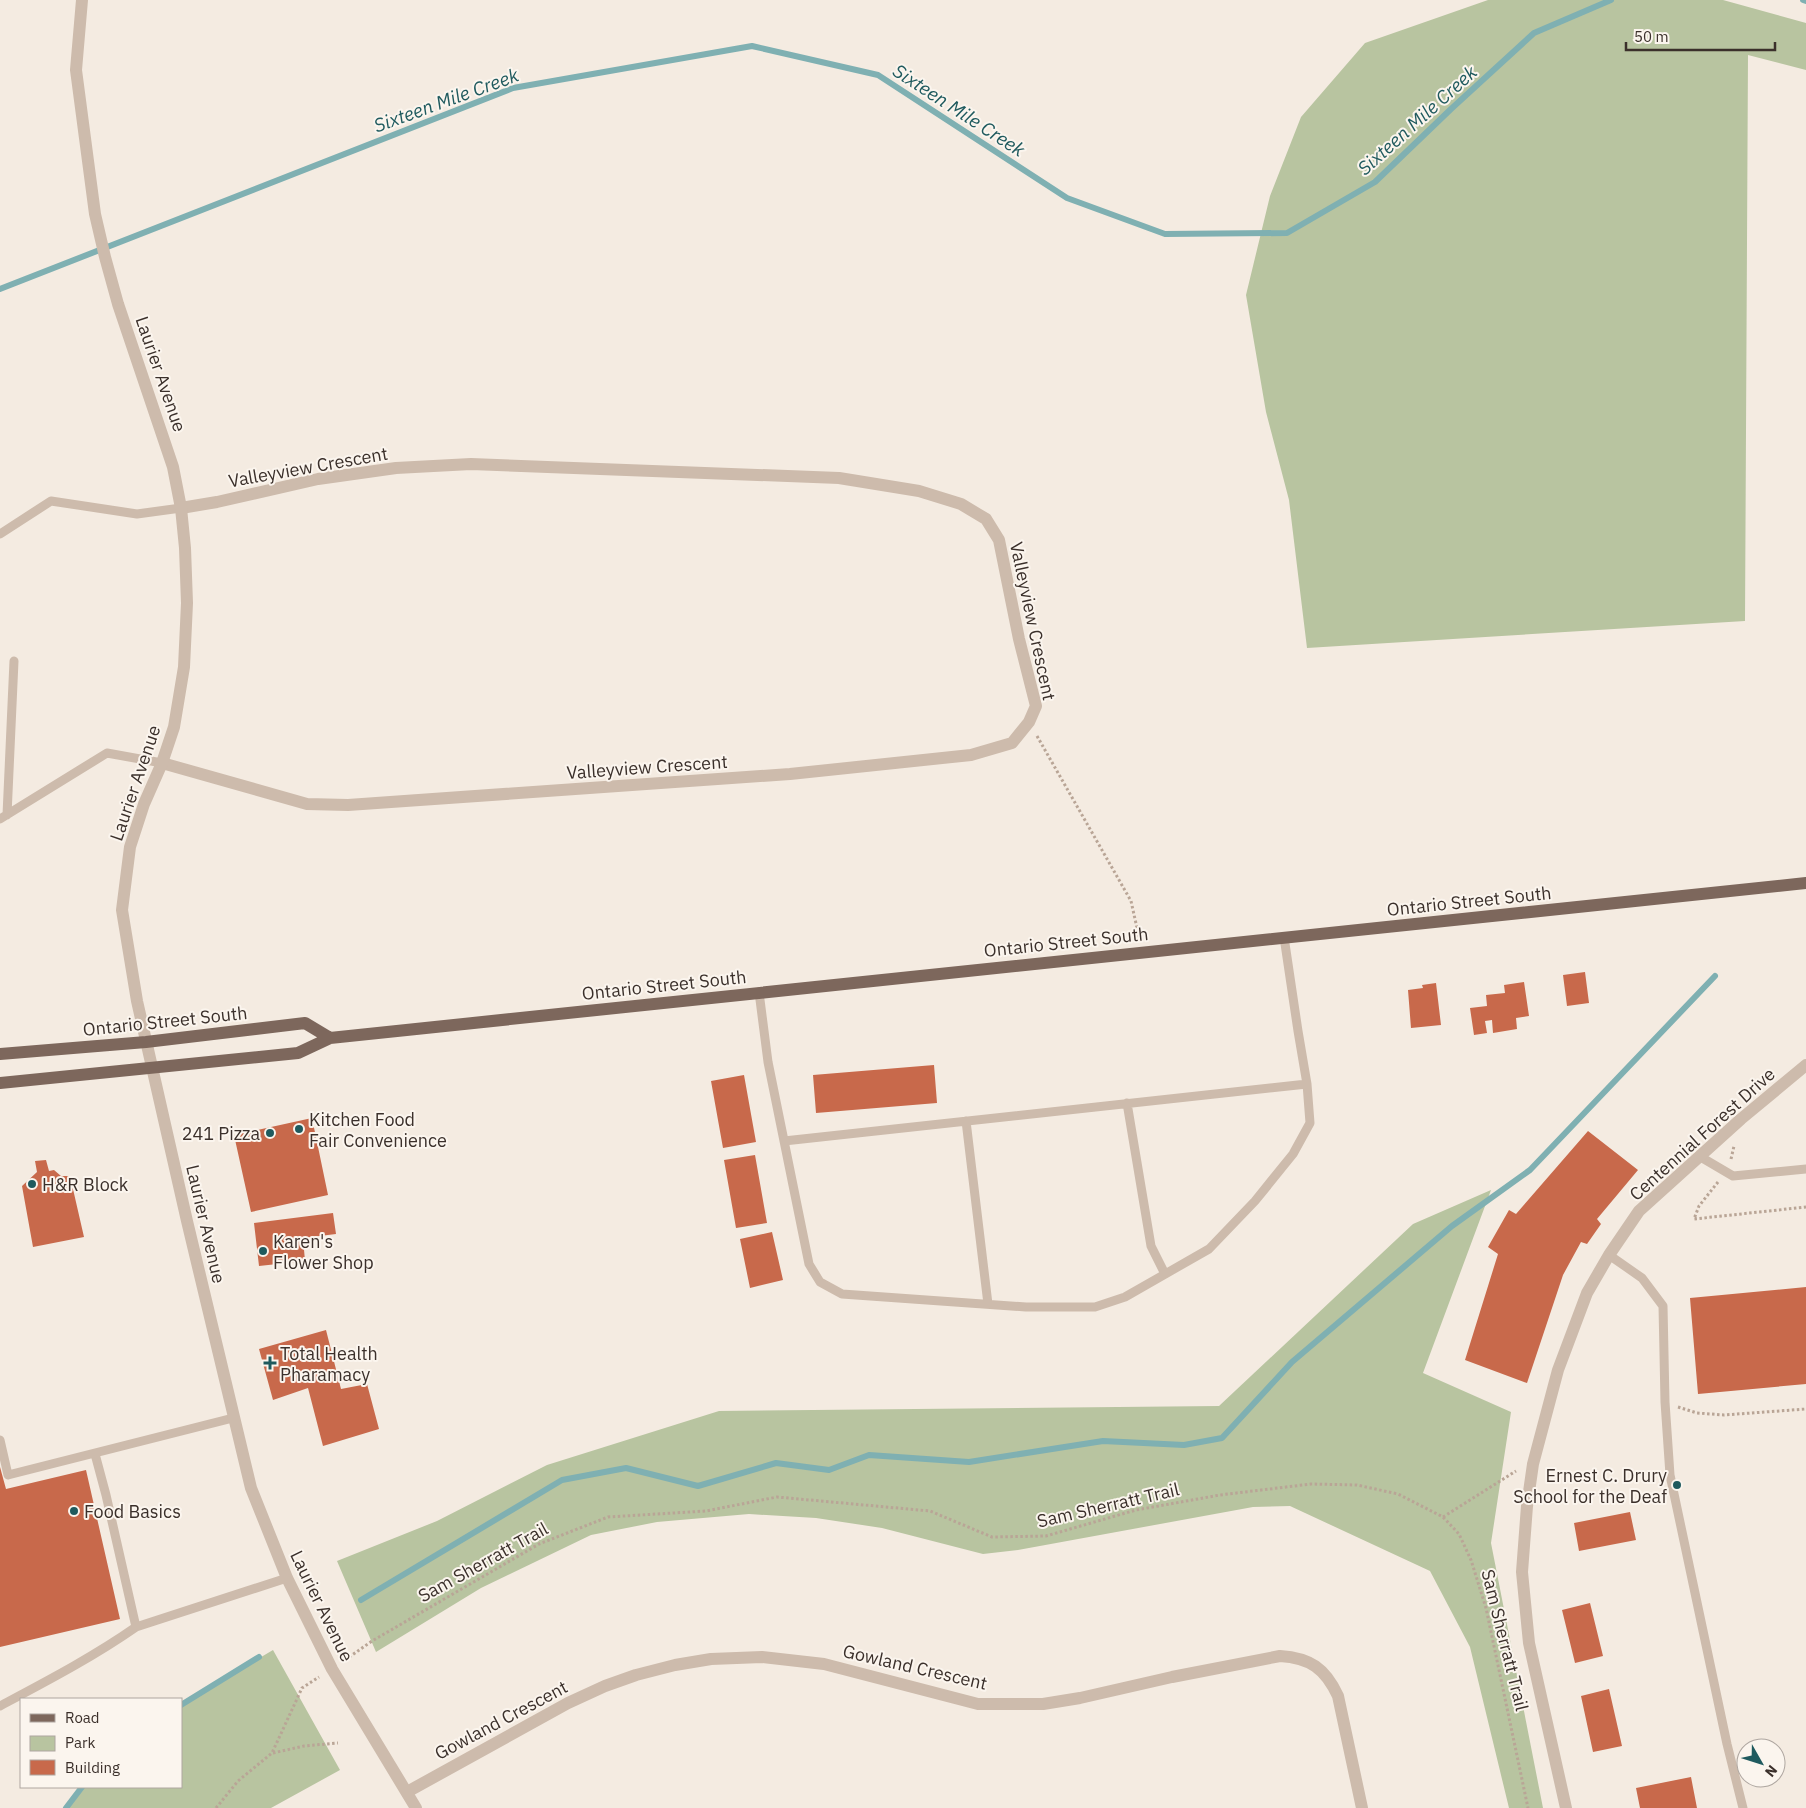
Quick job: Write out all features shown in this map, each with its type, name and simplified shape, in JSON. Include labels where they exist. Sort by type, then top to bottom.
[{"type":"main road","name":"Ontario Street South","points":[[0,1084],[298,1054],[330,1038],[1806,883]]},
{"type":"main road","name":"Ontario Street South","points":[[0,1054],[146,1042],[306,1023],[330,1038]]},
{"type":"street","name":"Laurier Avenue","points":[[82,0],[76,70],[95,214],[118,304],[173,466],[181,508],[187,603],[184,668],[174,727],[162,763],[144,804],[130,847],[122,910],[146,1042],[250,1488],[287,1578],[332,1670],[416,1808]]},
{"type":"street","name":"Valleyview Crescent","points":[[162,763],[307,804],[348,806],[790,774],[971,754],[1012,743],[1029,722],[1036,706],[1019,639],[999,540],[986,519],[961,504],[919,491],[839,478],[470,464],[396,468],[328,478],[181,508]]},
{"type":"street","name":"Centennial Forest Drive","points":[[1566,1808],[1528,1634],[1522,1572],[1533,1464],[1558,1370],[1587,1293],[1609,1255],[1639,1212],[1726,1132],[1806,1065]]},
{"type":"street","name":"Gowland Crescent","points":[[407,1792],[568,1703],[636,1675],[675,1664],[702,1660],[762,1658],[824,1664],[978,1704],[1043,1704],[1280,1656],[1296,1657],[1312,1663],[1332,1682],[1338,1696],[1362,1808]]},
{"type":"lane","points":[[0,534],[51,502],[137,514],[181,508]]},
{"type":"lane","points":[[3,817],[14,662]]},
{"type":"lane","points":[[3,817],[107,753],[162,763]]},
{"type":"lane","points":[[759,992],[768,1062],[808,1264],[820,1282],[842,1294],[1026,1307],[1095,1307],[1125,1297],[1209,1249],[1255,1201],[1293,1154],[1310,1123],[1307,1084],[1284,937]]},
{"type":"lane","points":[[784,1141],[1307,1084]]},
{"type":"lane","points":[[1127,1103],[1151,1246],[1165,1274]]},
{"type":"lane","points":[[966,1121],[988,1304]]},
{"type":"lane","points":[[1699,1156],[1733,1176],[1806,1169]]},
{"type":"lane","points":[[1609,1255],[1642,1278],[1663,1306],[1665,1402],[1670,1475],[1727,1744],[1743,1808]]},
{"type":"lane","points":[[0,1440],[8,1475],[233,1418]]},
{"type":"lane","points":[[95,1454],[136,1627]]},
{"type":"lane","points":[[0,1706],[113,1644],[136,1627],[287,1578]]},
{"type":"path","points":[[1029,722],[1131,901],[1142,952]]},
{"type":"path","points":[[1726,1132],[1734,1144],[1732,1158],[1717,1183],[1699,1206],[1694,1219],[1806,1207]]},
{"type":"path","points":[[1665,1402],[1697,1413],[1724,1415],[1806,1409]]},
{"type":"path","points":[[1443,1517],[1513,1472],[1533,1464]]},
{"type":"path","name":"Sam Sherratt Trail","points":[[272,1753],[302,1688],[332,1670],[372,1641],[539,1544],[608,1517],[706,1511],[777,1497],[930,1511],[992,1538],[1046,1536],[1136,1510],[1220,1495],[1311,1484],[1357,1485],[1398,1494],[1443,1517],[1459,1534],[1472,1560],[1486,1608],[1528,1808]]},
{"type":"path","points":[[216,1808],[238,1781],[272,1753],[304,1746],[338,1743]]},
{"type":"green space","points":[[1488,0],[1723,0],[1806,23],[1806,70],[1748,55],[1745,621],[1307,648],[1289,500],[1266,412],[1246,295],[1270,196],[1301,117],[1365,43]]},
{"type":"green space","points":[[1491,1190],[1423,1373],[1511,1412],[1491,1543],[1543,1808],[1509,1808],[1470,1647],[1430,1571],[1290,1506],[1253,1507],[1018,1550],[983,1554],[882,1528],[816,1518],[749,1514],[657,1522],[591,1535],[481,1588],[376,1652],[337,1561],[437,1521],[547,1465],[719,1411],[1219,1406],[1413,1224]]},
{"type":"green space","points":[[273,1650],[340,1770],[271,1808],[66,1808],[81,1788],[182,1788],[182,1704]]},
{"type":"building","points":[[1585,972],[1589,1003],[1567,1006],[1563,975]]},
{"type":"building","points":[[1524,982],[1529,1016],[1516,1018],[1517,1029],[1493,1033],[1492,1020],[1485,1021],[1487,1033],[1474,1035],[1470,1008],[1487,1006],[1486,995],[1505,993],[1504,985]]},
{"type":"building","points":[[1436,983],[1441,1025],[1411,1028],[1408,990],[1423,988],[1422,985]]},
{"type":"building","points":[[934,1065],[937,1103],[816,1113],[813,1075]]},
{"type":"building","points":[[744,1075],[756,1142],[723,1148],[711,1081]]},
{"type":"building","points":[[312,1118],[328,1195],[251,1212],[234,1135]]},
{"type":"building","points":[[1588,1131],[1638,1170],[1597,1219],[1601,1224],[1587,1244],[1581,1242],[1563,1275],[1527,1383],[1465,1360],[1498,1254],[1488,1247],[1509,1210],[1516,1214]]},
{"type":"building","points":[[755,1155],[767,1223],[736,1228],[724,1160]]},
{"type":"building","points":[[46,1160],[49,1171],[54,1170],[61,1176],[70,1176],[84,1237],[33,1247],[22,1186],[37,1172],[35,1161]]},
{"type":"building","points":[[333,1213],[336,1234],[303,1238],[305,1261],[259,1266],[254,1223]]},
{"type":"building","points":[[772,1232],[783,1280],[750,1288],[740,1239]]},
{"type":"building","points":[[1806,1287],[1806,1384],[1698,1394],[1690,1298]]},
{"type":"building","points":[[326,1330],[341,1389],[367,1384],[379,1429],[323,1446],[308,1388],[273,1400],[259,1349]]},
{"type":"building","points":[[0,1467],[6,1489],[86,1470],[120,1619],[0,1647]]},
{"type":"building","points":[[1630,1512],[1636,1540],[1579,1551],[1574,1523]]},
{"type":"building","points":[[1590,1603],[1603,1656],[1575,1663],[1562,1610]]},
{"type":"building","points":[[1609,1689],[1622,1746],[1593,1752],[1581,1696]]},
{"type":"building","points":[[1691,1777],[1697,1808],[1640,1808],[1636,1788]]},
{"type":"waterway","name":"Sixteen Mile Creek","points":[[0,289],[513,88],[752,46],[878,75],[1067,198],[1165,234],[1287,233],[1375,182],[1534,33],[1611,0]]},
{"type":"waterway","points":[[361,1600],[562,1480],[626,1468],[698,1486],[776,1463],[829,1470],[869,1455],[969,1462],[1103,1441],[1184,1445],[1222,1438],[1292,1362],[1452,1226],[1530,1170],[1715,976]]},
{"type":"waterway","points":[[182,1704],[259,1657]]},
{"type":"waterway","points":[[66,1808],[81,1788]]},
{"type":"place","name":"Kitchen Food Fair Convenience","points":[[299,1129]]},
{"type":"place","name":"241 Pizza","points":[[270,1133]]},
{"type":"place","name":"H&R Block","points":[[32,1184]]},
{"type":"place","name":"Karen's Flower Shop","points":[[263,1251]]},
{"type":"place","name":"Total Health Pharamacy","points":[[270,1363]]},
{"type":"place","name":"Ernest C. Drury School for the Deaf","points":[[1677,1485]]},
{"type":"place","name":"Food Basics","points":[[74,1511]]}]
